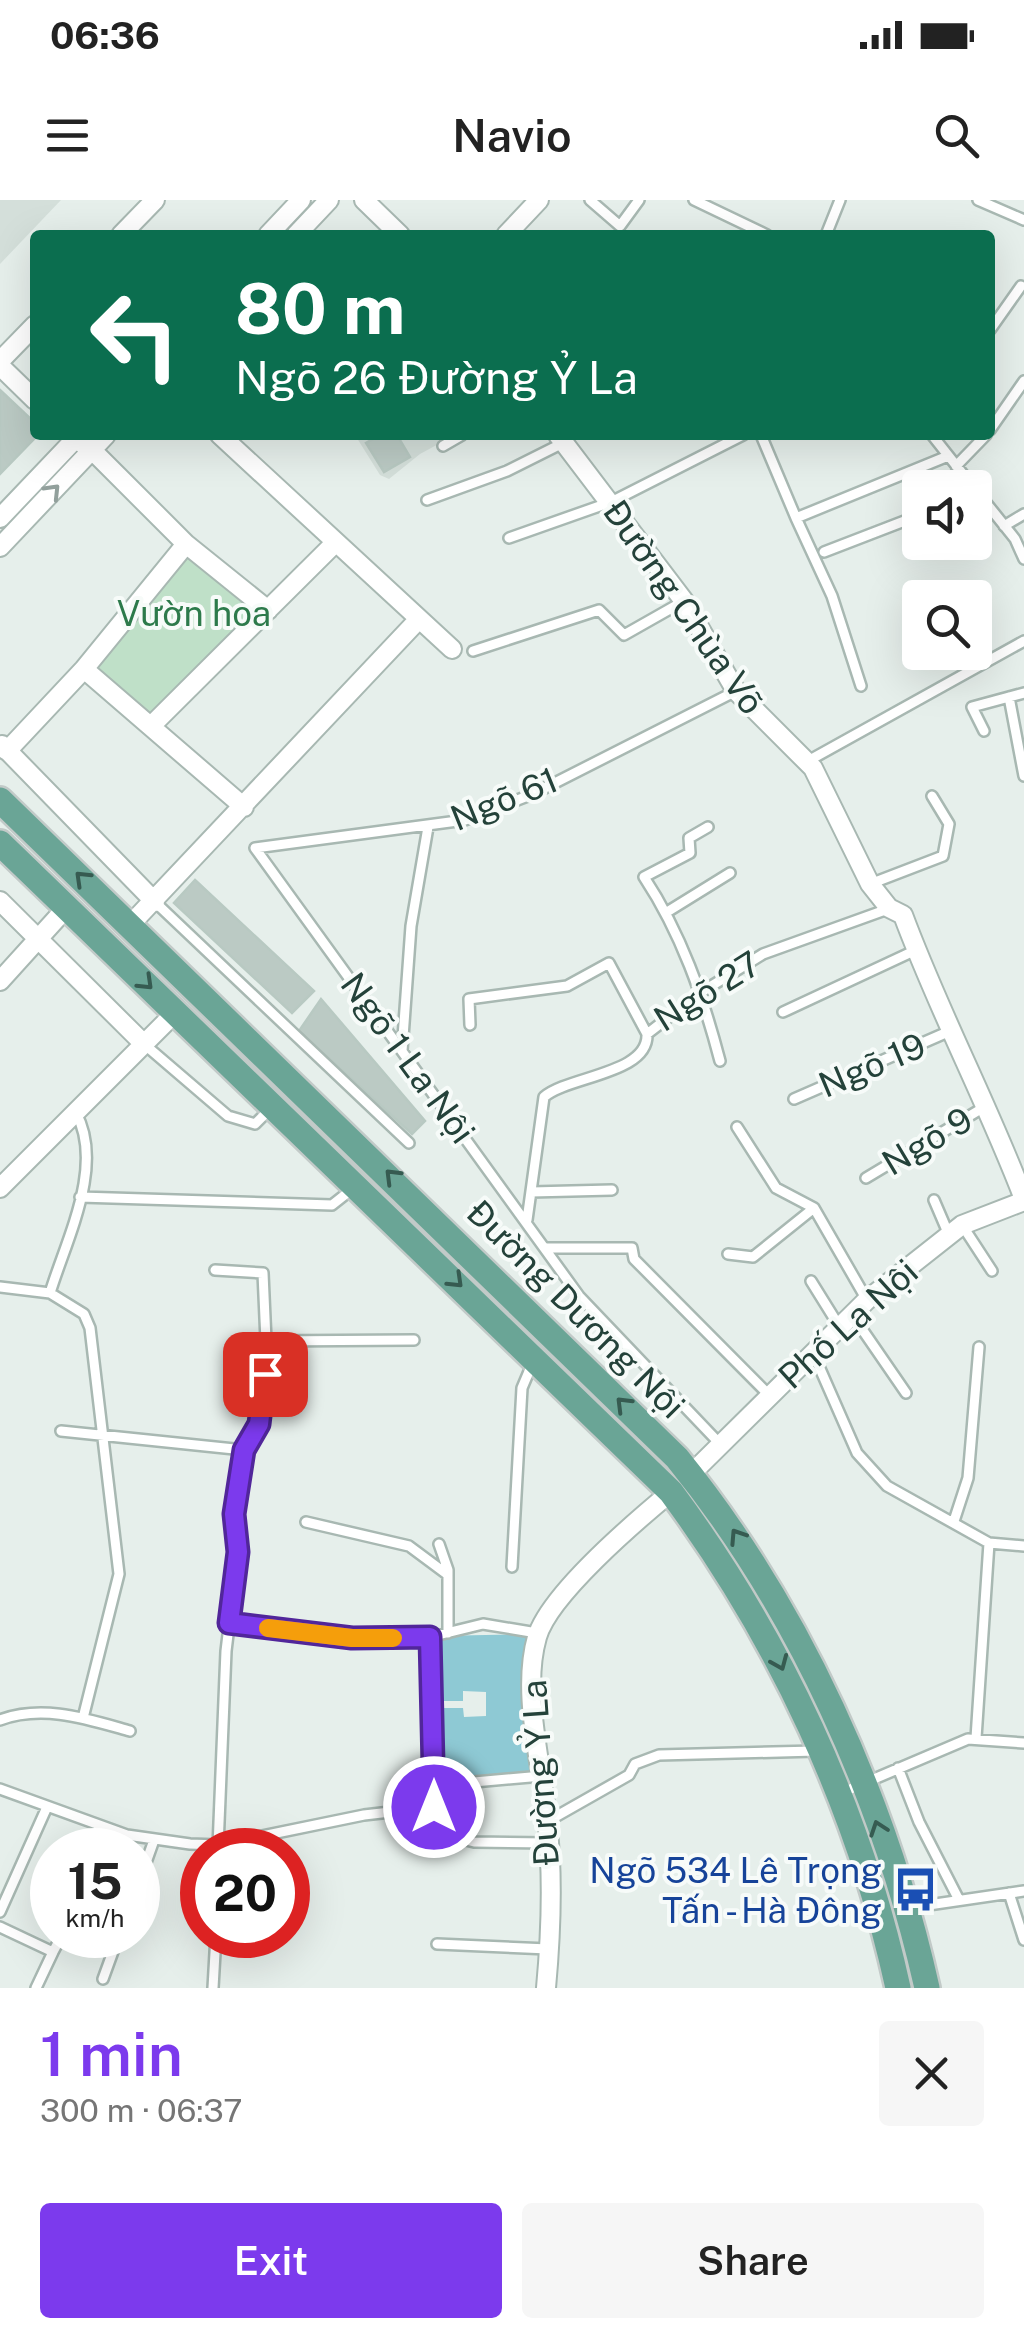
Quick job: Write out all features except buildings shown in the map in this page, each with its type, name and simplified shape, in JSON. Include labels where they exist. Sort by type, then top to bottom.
[{"type":"main road","name":"Đường Dương Nội","points":[[0,800],[381,1166],[691,1474],[739,1538],[830,1708],[850,1789],[858,1846],[898,1988]]},
{"type":"main road","name":"Đường Dương Nội","points":[[0,843],[671,1492],[771,1642],[818,1751],[850,1789],[905,1908],[927,1988]]},
{"type":"main road","points":[[671,1492],[691,1474]]},
{"type":"street","points":[[126,230],[155,200]]},
{"type":"street","points":[[273,230],[302,200]]},
{"type":"street","points":[[301,230],[330,200]]},
{"type":"street","points":[[364,200],[395,230]]},
{"type":"street","points":[[511,230],[539,200]]},
{"type":"street","points":[[30,331],[0,364],[30,395]]},
{"type":"street","points":[[0,518],[71,440]]},
{"type":"street","points":[[80,440],[186,544],[268,610]]},
{"type":"street","points":[[0,547],[101,440]]},
{"type":"street","points":[[225,440],[452,649]]},
{"type":"street","name":"Đường Chùa Võ","points":[[562,440],[684,601],[736,691],[790,750],[808,762],[858,853],[870,884],[890,908],[903,915],[950,1031],[988,1105],[1024,1200]]},
{"type":"street","points":[[152,725],[336,542]]},
{"type":"street","points":[[155,902],[3,747],[84,668],[186,544]]},
{"type":"street","points":[[130,925],[419,619]]},
{"type":"street","points":[[84,668],[244,806]]},
{"type":"street","points":[[0,902],[142,1042]]},
{"type":"street","points":[[0,981],[67,907]]},
{"type":"street","points":[[0,1188],[176,1012]]},
{"type":"street","name":"Phố La Nội","points":[[691,1474],[866,1300],[956,1230],[1024,1200]]},
{"type":"street","name":"Đường Ỷ La","points":[[546,1988],[548,1821],[531,1672],[537,1633],[563,1596],[632,1524],[671,1492]]},
{"type":"lane","points":[[590,200],[620,226],[640,200]]},
{"type":"lane","points":[[694,200],[757,230]]},
{"type":"lane","points":[[828,230],[840,200]]},
{"type":"lane","points":[[978,200],[1024,220]]},
{"type":"lane","points":[[995,323],[1021,286]]},
{"type":"lane","points":[[995,422],[1024,382]]},
{"type":"lane","points":[[442,446],[453,440]]},
{"type":"lane","points":[[427,500],[507,472],[559,440]]},
{"type":"lane","points":[[509,538],[610,502],[733,440]]},
{"type":"lane","points":[[763,440],[832,596],[861,686]]},
{"type":"lane","points":[[936,440],[959,470]]},
{"type":"lane","points":[[956,466],[980,440]]},
{"type":"lane","points":[[796,518],[948,456]]},
{"type":"lane","points":[[992,511],[1024,560]]},
{"type":"lane","points":[[1004,526],[1024,514]]},
{"type":"lane","points":[[824,552],[902,522]]},
{"type":"lane","points":[[474,651],[599,610],[624,635],[684,601]]},
{"type":"lane","points":[[808,762],[1024,642]]},
{"type":"lane","name":"Ngõ 61","points":[[255,848],[465,820],[533,794],[736,691]]},
{"type":"lane","points":[[984,731],[972,707],[1024,693]]},
{"type":"lane","points":[[1009,697],[1024,776]]},
{"type":"lane","points":[[870,884],[942,856],[949,824],[932,796]]},
{"type":"lane","points":[[402,1051],[411,926],[428,827]]},
{"type":"lane","points":[[708,827],[690,838],[690,853],[644,878],[667,912],[700,993],[720,1061]]},
{"type":"lane","name":"Ngõ 1 La Nội","points":[[255,848],[579,1296],[722,1446]]},
{"type":"lane","points":[[667,912],[730,873]]},
{"type":"lane","points":[[155,902],[408,1144]]},
{"type":"lane","name":"Ngõ 27","points":[[470,1025],[469,999],[566,986],[609,963],[646,1034],[700,993],[763,954],[890,908]]},
{"type":"lane","points":[[783,1012],[916,950]]},
{"type":"lane","name":"Ngõ 19","points":[[794,1099],[950,1031]]},
{"type":"lane","points":[[527,1220],[544,1097],[631,1061],[643,1050],[646,1034]]},
{"type":"lane","points":[[142,1042],[228,1116],[255,1124],[273,1106]]},
{"type":"lane","name":"Ngõ 9","points":[[866,1178],[988,1105]]},
{"type":"lane","points":[[50,1293],[80,1197],[86,1132],[75,1111]]},
{"type":"lane","points":[[736,1127],[776,1188],[814,1208],[866,1300]]},
{"type":"lane","points":[[80,1197],[332,1205],[356,1185]]},
{"type":"lane","points":[[531,1192],[612,1190]]},
{"type":"lane","points":[[934,1200],[992,1271]]},
{"type":"lane","points":[[728,1254],[753,1257],[814,1208]]},
{"type":"lane","points":[[547,1248],[632,1248],[634,1259],[770,1396]]},
{"type":"lane","points":[[215,1270],[263,1273],[266,1341],[259,1424],[244,1450],[234,1514],[238,1552],[229,1623],[219,1828]]},
{"type":"lane","points":[[811,1280],[906,1394]]},
{"type":"lane","points":[[0,1288],[50,1293],[84,1314],[106,1432],[105,1476],[119,1574],[82,1718]]},
{"type":"lane","points":[[266,1341],[414,1340]]},
{"type":"lane","points":[[954,1521],[968,1478],[968,1436],[978,1382],[979,1348]]},
{"type":"lane","points":[[814,1355],[857,1453],[887,1486],[989,1543],[1024,1546]]},
{"type":"lane","points":[[512,1567],[522,1388],[536,1358]]},
{"type":"lane","points":[[61,1430],[244,1450]]},
{"type":"lane","points":[[306,1522],[408,1546],[448,1575]]},
{"type":"lane","points":[[976,1738],[989,1543]]},
{"type":"lane","points":[[440,1544],[448,1575],[448,1633]]},
{"type":"lane","points":[[229,1623],[352,1638],[430,1637],[483,1624],[537,1633]]},
{"type":"lane","points":[[430,1637],[434,1801],[454,1837],[474,1842],[548,1843]]},
{"type":"lane","points":[[0,1720],[25,1710],[82,1718],[130,1731]]},
{"type":"lane","points":[[850,1789],[976,1738],[1024,1743]]},
{"type":"lane","points":[[548,1821],[629,1775],[635,1764],[659,1755],[818,1751]]},
{"type":"lane","points":[[898,1768],[918,1822],[959,1900]]},
{"type":"lane","points":[[305,1828],[434,1801],[464,1783],[542,1776]]},
{"type":"lane","points":[[0,1789],[106,1828]]},
{"type":"lane","points":[[0,1912],[47,1806]]},
{"type":"lane","points":[[905,1908],[1024,1891]]},
{"type":"lane","points":[[1008,1893],[1024,1940]]},
{"type":"lane","points":[[0,1927],[30,1941]]},
{"type":"lane","points":[[437,1944],[548,1949]]},
{"type":"lane","points":[[36,1988],[49,1958]]},
{"type":"lane","points":[[103,1979],[111,1958]]},
{"type":"lane","points":[[212,1988],[214,1958]]},
{"type":"shaded area","points":[[0,200],[61,200],[30,230],[0,264]]},
{"type":"shaded area","points":[[358,440],[446,440],[420,454],[389,479],[380,475]]},
{"type":"green space","name":"Vườn hoa","points":[[187,547],[265,610],[152,722],[88,668]]},
{"type":"water","points":[[536,1634],[541,1775],[439,1781],[437,1708],[463,1708],[464,1717],[486,1716],[486,1692],[463,1691],[463,1701],[437,1701],[436,1636]]},
{"type":"slow traffic","points":[[268,1628],[352,1638],[393,1638]]},
{"type":"place","name":"Ngõ 534 Lê Trọng Tấn - Hà Đông","points":[[915,1890]]},
{"type":"route","points":[[265,1374],[259,1424],[244,1450],[234,1514],[238,1552],[229,1623],[352,1638],[430,1637],[434,1807]]}]
